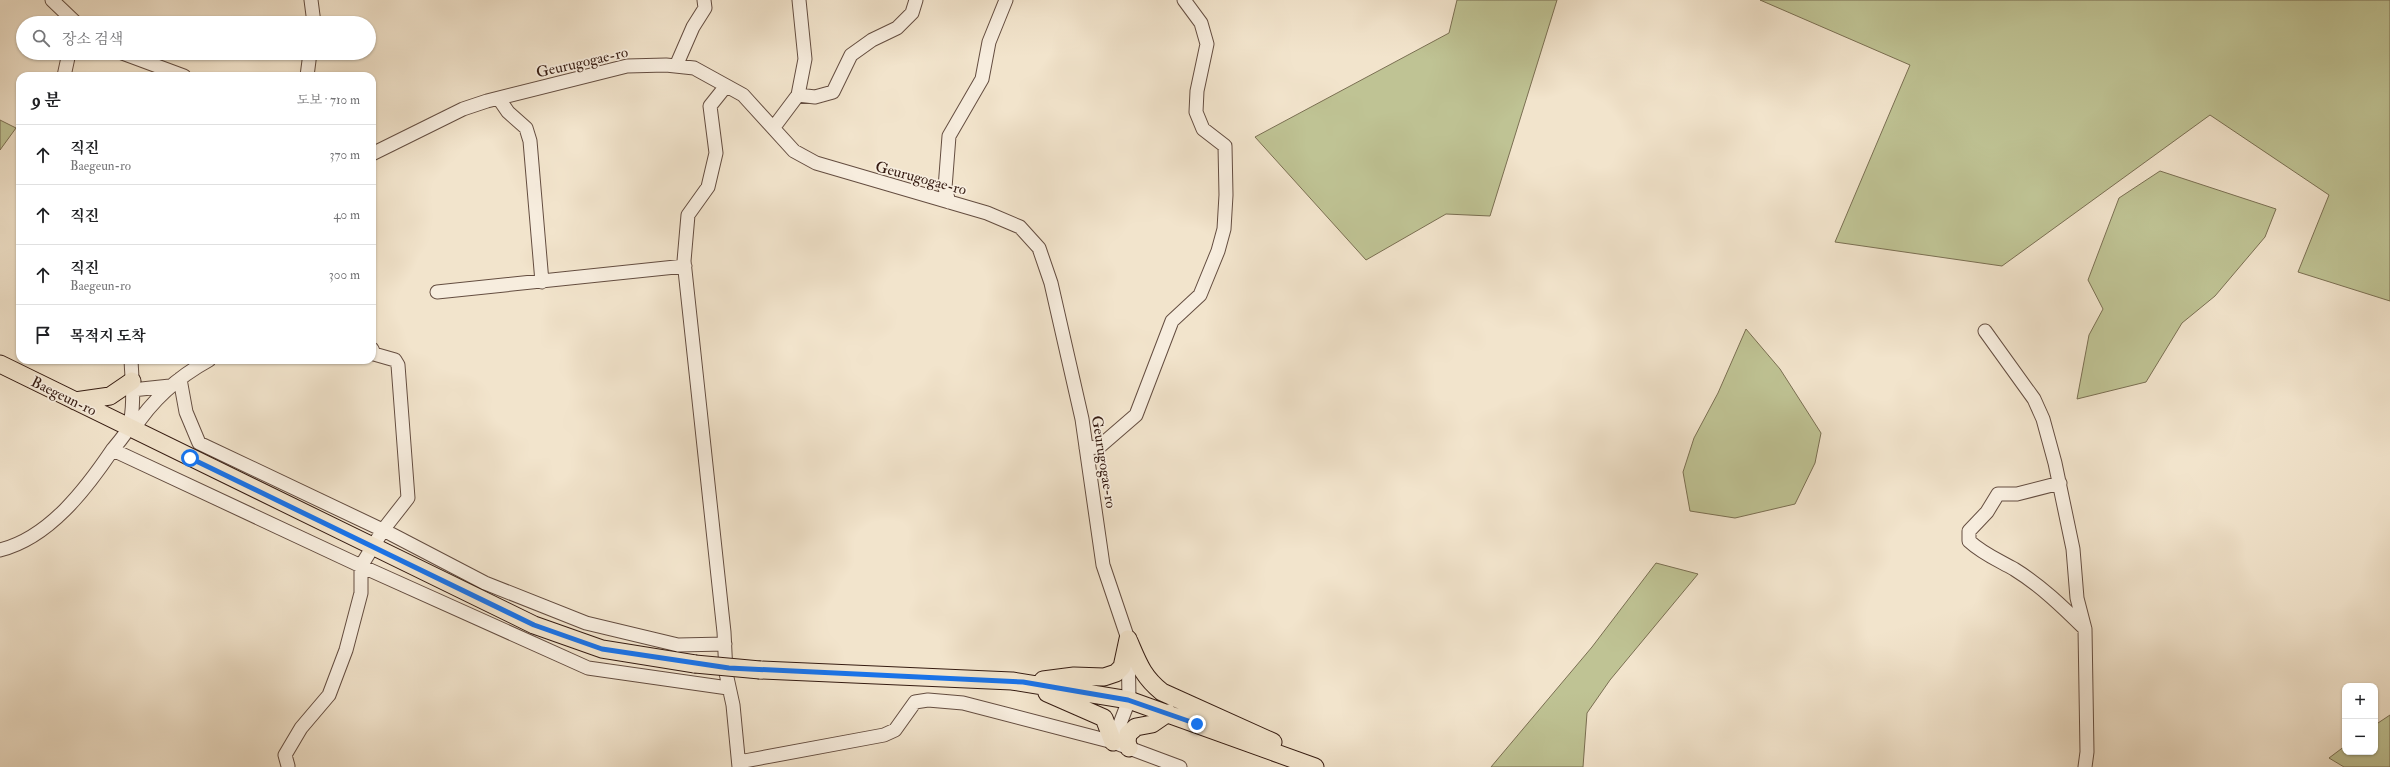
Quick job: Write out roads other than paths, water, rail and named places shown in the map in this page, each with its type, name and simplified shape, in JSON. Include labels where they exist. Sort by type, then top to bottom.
[{"type":"main road","name":"Baegeun-ro","points":[[0,364],[373,548],[534,625],[602,649],[695,664],[760,670],[1023,682]]},
{"type":"main road","points":[[74,401],[110,396],[132,386]]},
{"type":"main road","points":[[1023,682],[1074,676],[1104,677],[1116,673],[1122,666],[1128,639]]},
{"type":"main road","points":[[1128,639],[1139,668],[1148,681],[1162,692],[1260,735],[1321,767]]},
{"type":"main road","points":[[1023,682],[1128,700],[1168,713],[1315,767]]},
{"type":"main road","points":[[1023,682],[1097,713],[1104,718],[1113,742]]},
{"type":"main road","points":[[1129,748],[1127,742],[1128,734],[1136,727],[1152,724],[1168,713]]},
{"type":"street","points":[[52,0],[69,16]]},
{"type":"street","points":[[311,0],[313,16]]},
{"type":"street","points":[[676,66],[693,27],[705,8],[704,0]]},
{"type":"street","points":[[774,127],[798,94],[805,59],[799,0]]},
{"type":"street","points":[[798,94],[815,98],[833,92],[851,55],[872,40],[897,28],[912,13],[916,0]]},
{"type":"street","points":[[949,202],[945,188],[949,136],[982,79],[989,42],[1006,0]]},
{"type":"street","points":[[1086,448],[1099,446],[1136,415],[1172,321],[1200,295],[1218,251],[1224,229],[1226,195],[1225,146],[1203,129],[1196,112],[1197,91],[1207,44],[1201,23],[1184,0]]},
{"type":"street","points":[[65,72],[67,60]]},
{"type":"street","points":[[141,60],[173,72]]},
{"type":"street","points":[[308,72],[309,60]]},
{"type":"street","name":"Geurugogae-ro","points":[[376,152],[463,110],[499,99],[627,66],[676,66],[694,68],[743,95],[774,127],[794,151],[816,164],[987,213],[1020,227],[1039,248],[1051,283],[1082,419],[1103,565],[1128,639],[1128,700],[1113,742]]},
{"type":"street","points":[[726,86],[710,106],[716,153],[708,187],[688,216],[685,266],[725,644],[726,673],[728,688],[733,705],[739,764],[884,735],[896,730],[915,702],[928,700],[963,703],[1113,742],[1180,767]]},
{"type":"street","points":[[499,99],[508,112],[526,128],[530,141],[542,282]]},
{"type":"street","points":[[436,292],[685,266]]},
{"type":"street","points":[[1985,331],[2034,399],[2044,419],[2060,483],[2073,549],[2078,598],[2085,629],[2087,752],[2085,767]]},
{"type":"street","points":[[288,766],[285,755],[301,728],[329,695],[346,650],[361,593],[361,566],[383,530],[408,498],[407,458],[398,365],[394,360],[376,355]]},
{"type":"street","points":[[131,364],[131,429]]},
{"type":"street","points":[[0,550],[13,547],[46,528],[94,478],[113,450],[144,412],[175,382],[203,364]]},
{"type":"street","points":[[175,382],[199,443],[383,530],[485,583],[586,623],[678,645],[725,644]]},
{"type":"street","points":[[132,386],[175,382]]},
{"type":"street","points":[[113,450],[361,566],[588,668],[728,688]]},
{"type":"street","points":[[2060,483],[2017,494],[1998,494],[1987,512],[1969,531],[1969,541],[1981,552],[2014,570],[2052,597],[2085,629]]}]
